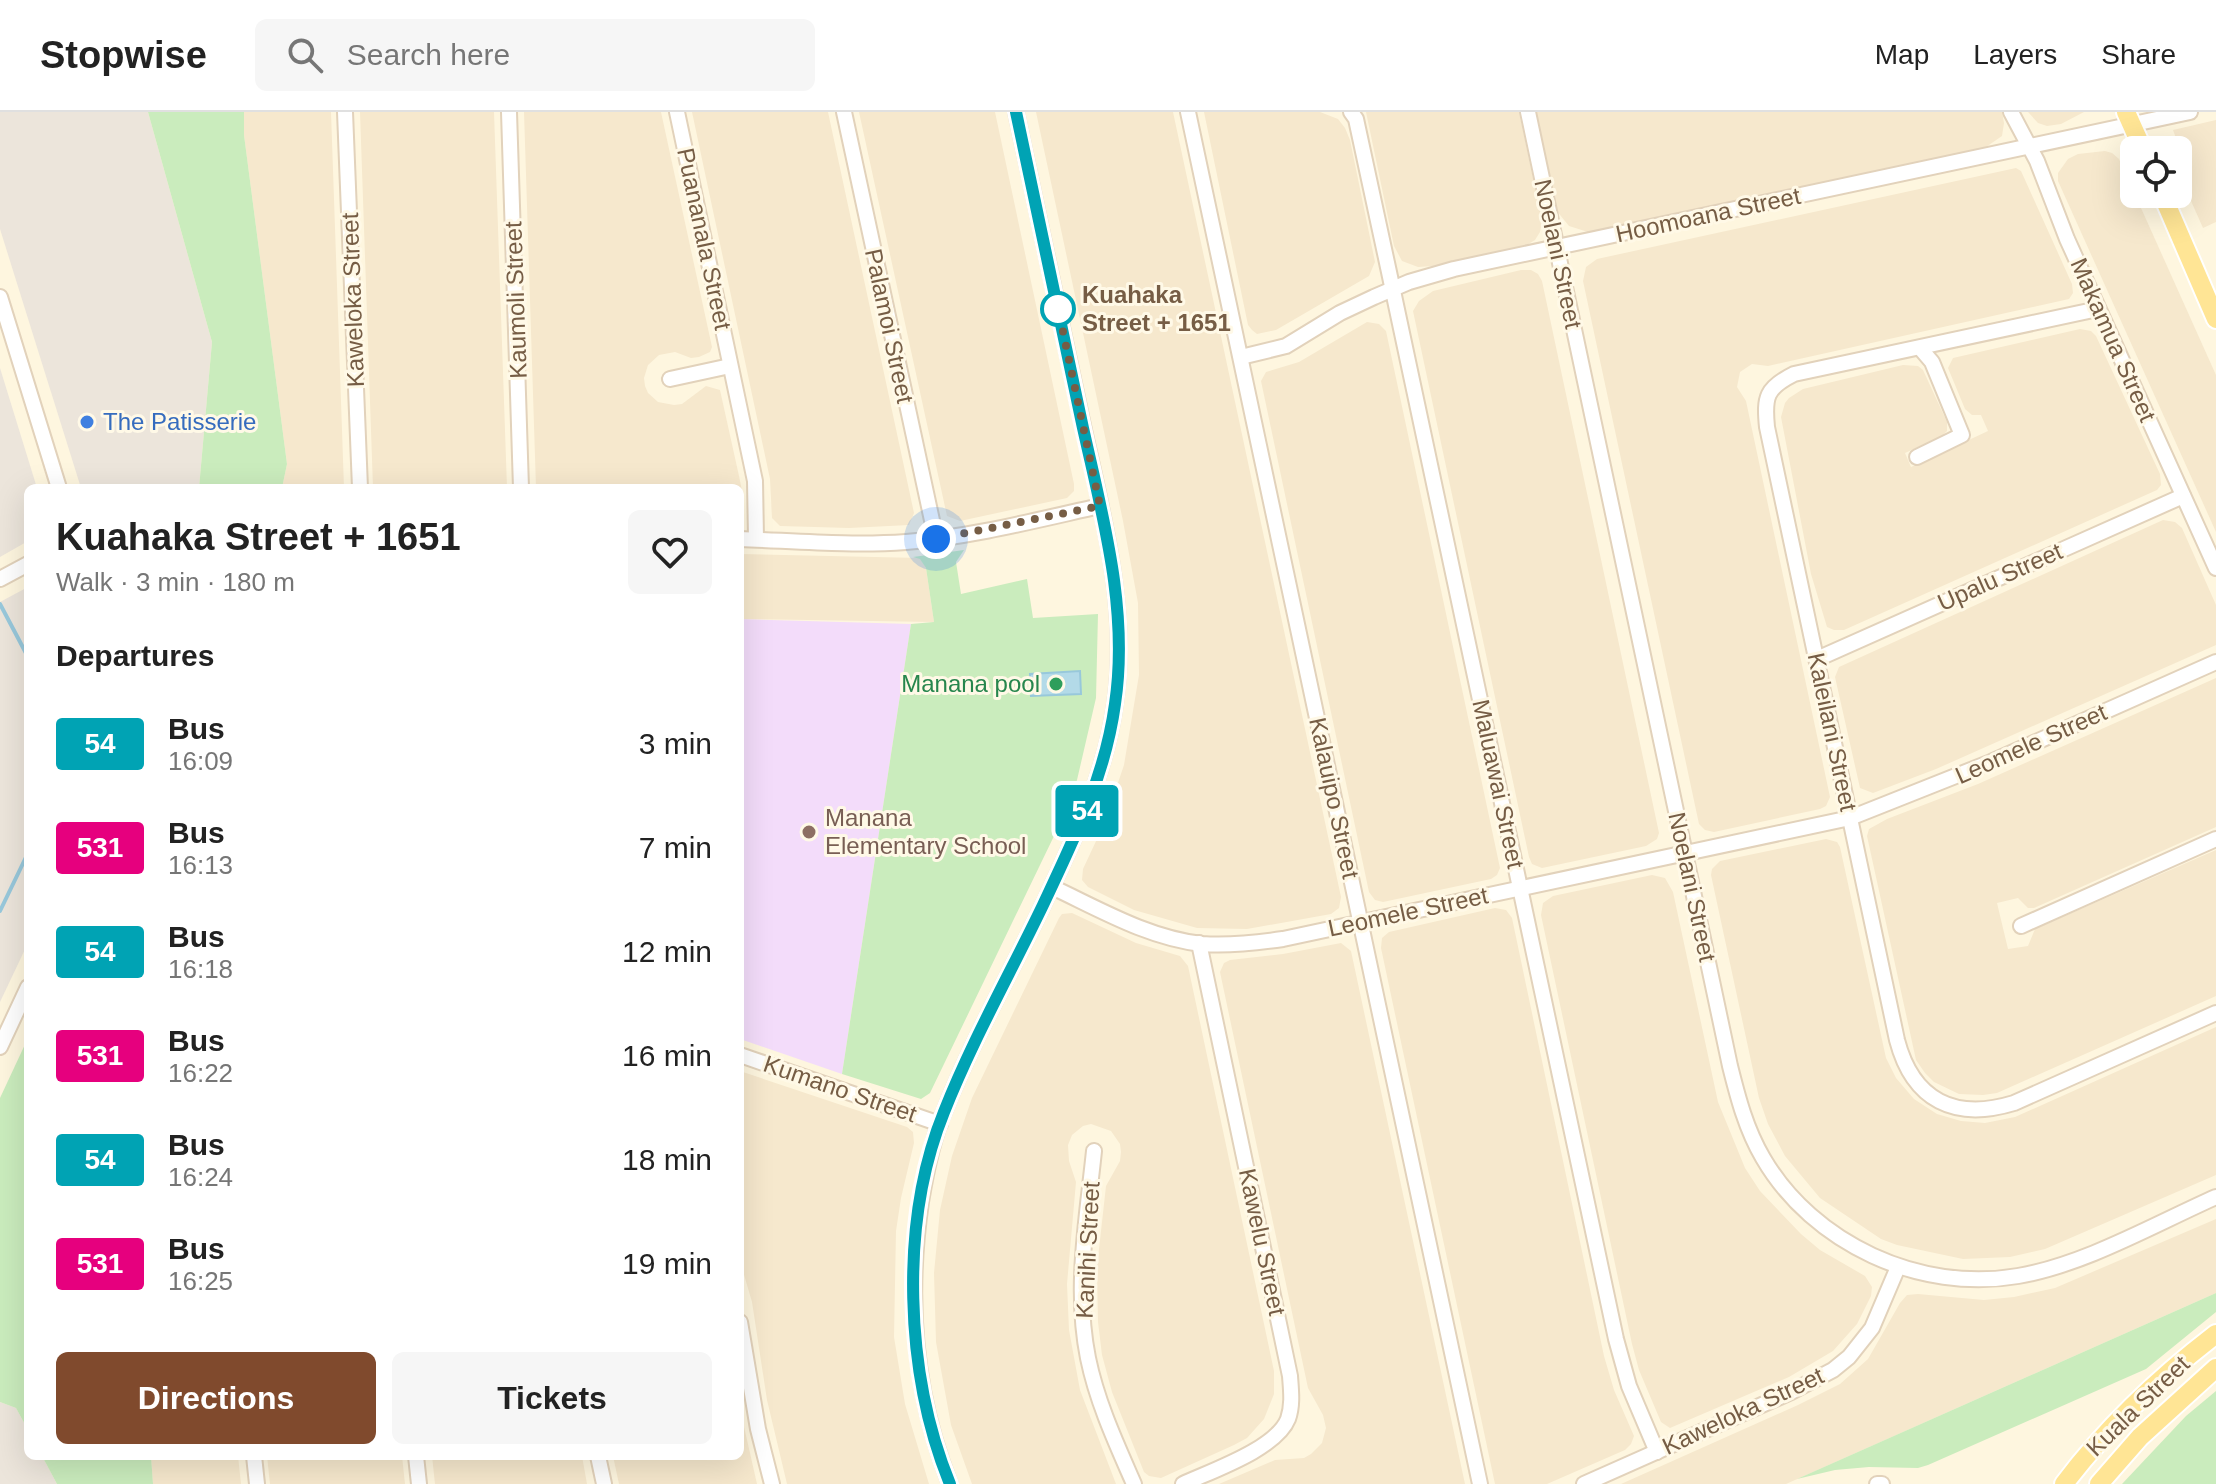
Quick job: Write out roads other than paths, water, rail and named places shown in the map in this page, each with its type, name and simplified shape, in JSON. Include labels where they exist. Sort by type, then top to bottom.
[{"type":"main road","points":[[2168,208],[2216,319]]},
{"type":"main road","name":"Kuala Street","points":[[2064,1484],[2104,1435],[2146,1393],[2216,1334]]},
{"type":"main road","name":"Kuala Street","points":[[2099,1484],[2140,1437],[2216,1368]]},
{"type":"street","name":"Kaweloka Street","points":[[345,112],[360,484]]},
{"type":"street","name":"Kaumoli Street","points":[[509,112],[521,484]]},
{"type":"street","name":"Puananala Street","points":[[677,112],[755,481],[756,539]]},
{"type":"street","name":"Palamoi Street","points":[[844,112],[936,539]]},
{"type":"street","points":[[950,1484],[935,1441],[921,1382],[913,1294],[914,1248],[924,1185],[940,1124],[973,1047],[1086,815],[1109,741],[1116,700],[1119,647],[1117,601],[1100,506],[1016,112]]},
{"type":"street","name":"Kalauipo Street","points":[[1188,112],[1480,1484]]},
{"type":"street","name":"Maluawai Street","points":[[1351,112],[1356,119],[1393,289],[1616,1339],[1629,1386],[1657,1452]]},
{"type":"street","name":"Noelani Street","points":[[1528,112],[1737,1095],[1755,1142],[1773,1173],[1804,1210],[1841,1238],[1898,1267],[1966,1279],[2019,1276],[2079,1259],[2216,1197]]},
{"type":"street","name":"Makamua Street","points":[[2011,112],[2037,161],[2067,239],[2216,568]]},
{"type":"street","name":"Hoomoana Street","points":[[1241,357],[1286,346],[1340,313],[1393,289],[1454,269],[2028,146],[2129,118],[2190,112]]},
{"type":"street","points":[[0,297],[58,484]]},
{"type":"street","name":"Kaleilani Street","points":[[2098,309],[1794,374],[1769,391],[1765,407],[1767,427],[1901,1055],[1911,1077],[1946,1105],[1979,1111],[2014,1103],[2216,1013]]},
{"type":"street","points":[[1917,457],[1962,435],[1932,362],[1920,348]]},
{"type":"street","points":[[670,379],[730,366]]},
{"type":"street","name":"Upalu Street","points":[[1817,659],[2183,496]]},
{"type":"street","points":[[744,539],[873,544],[936,539],[1100,506]]},
{"type":"street","points":[[0,579],[24,566]]},
{"type":"street","name":"Leomele Street","points":[[1052,887],[1144,930],[1199,943],[1256,943],[1850,818],[1991,762],[2216,662]]},
{"type":"street","points":[[2021,926],[2216,839]]},
{"type":"street","name":"Kawelu Street","points":[[1183,1484],[1269,1441],[1287,1422],[1292,1404],[1290,1376],[1199,943]]},
{"type":"street","points":[[0,1047],[24,996]]},
{"type":"street","name":"Kumano Street","points":[[744,1056],[940,1124]]},
{"type":"street","name":"Kanihi Street","points":[[1094,1151],[1083,1252],[1083,1330],[1094,1384],[1134,1484]]},
{"type":"street","name":"Kaweloka Street","points":[[1584,1484],[1791,1392],[1833,1370],[1849,1357],[1872,1328],[1898,1267]]},
{"type":"street","points":[[744,1346],[758,1429],[772,1484]]},
{"type":"street","points":[[254,1460],[257,1484]]},
{"type":"street","points":[[416,1460],[419,1484]]},
{"type":"street","points":[[599,1460],[604,1484]]},
{"type":"water","name":"Manana pool","points":[[1080,671],[1081,694],[1031,696],[1030,674]]},
{"type":"waterway","points":[[0,604],[24,649]]},
{"type":"waterway","points":[[0,911],[24,861]]},
{"type":"place","name":"Kuahaka Street + 1651","points":[[1058,309]]},
{"type":"place","name":"The Patisserie","points":[[87,422]]},
{"type":"place","name":"Manana pool","points":[[1056,684]]},
{"type":"place","name":"Manana Elementary School","points":[[809,832]]}]
